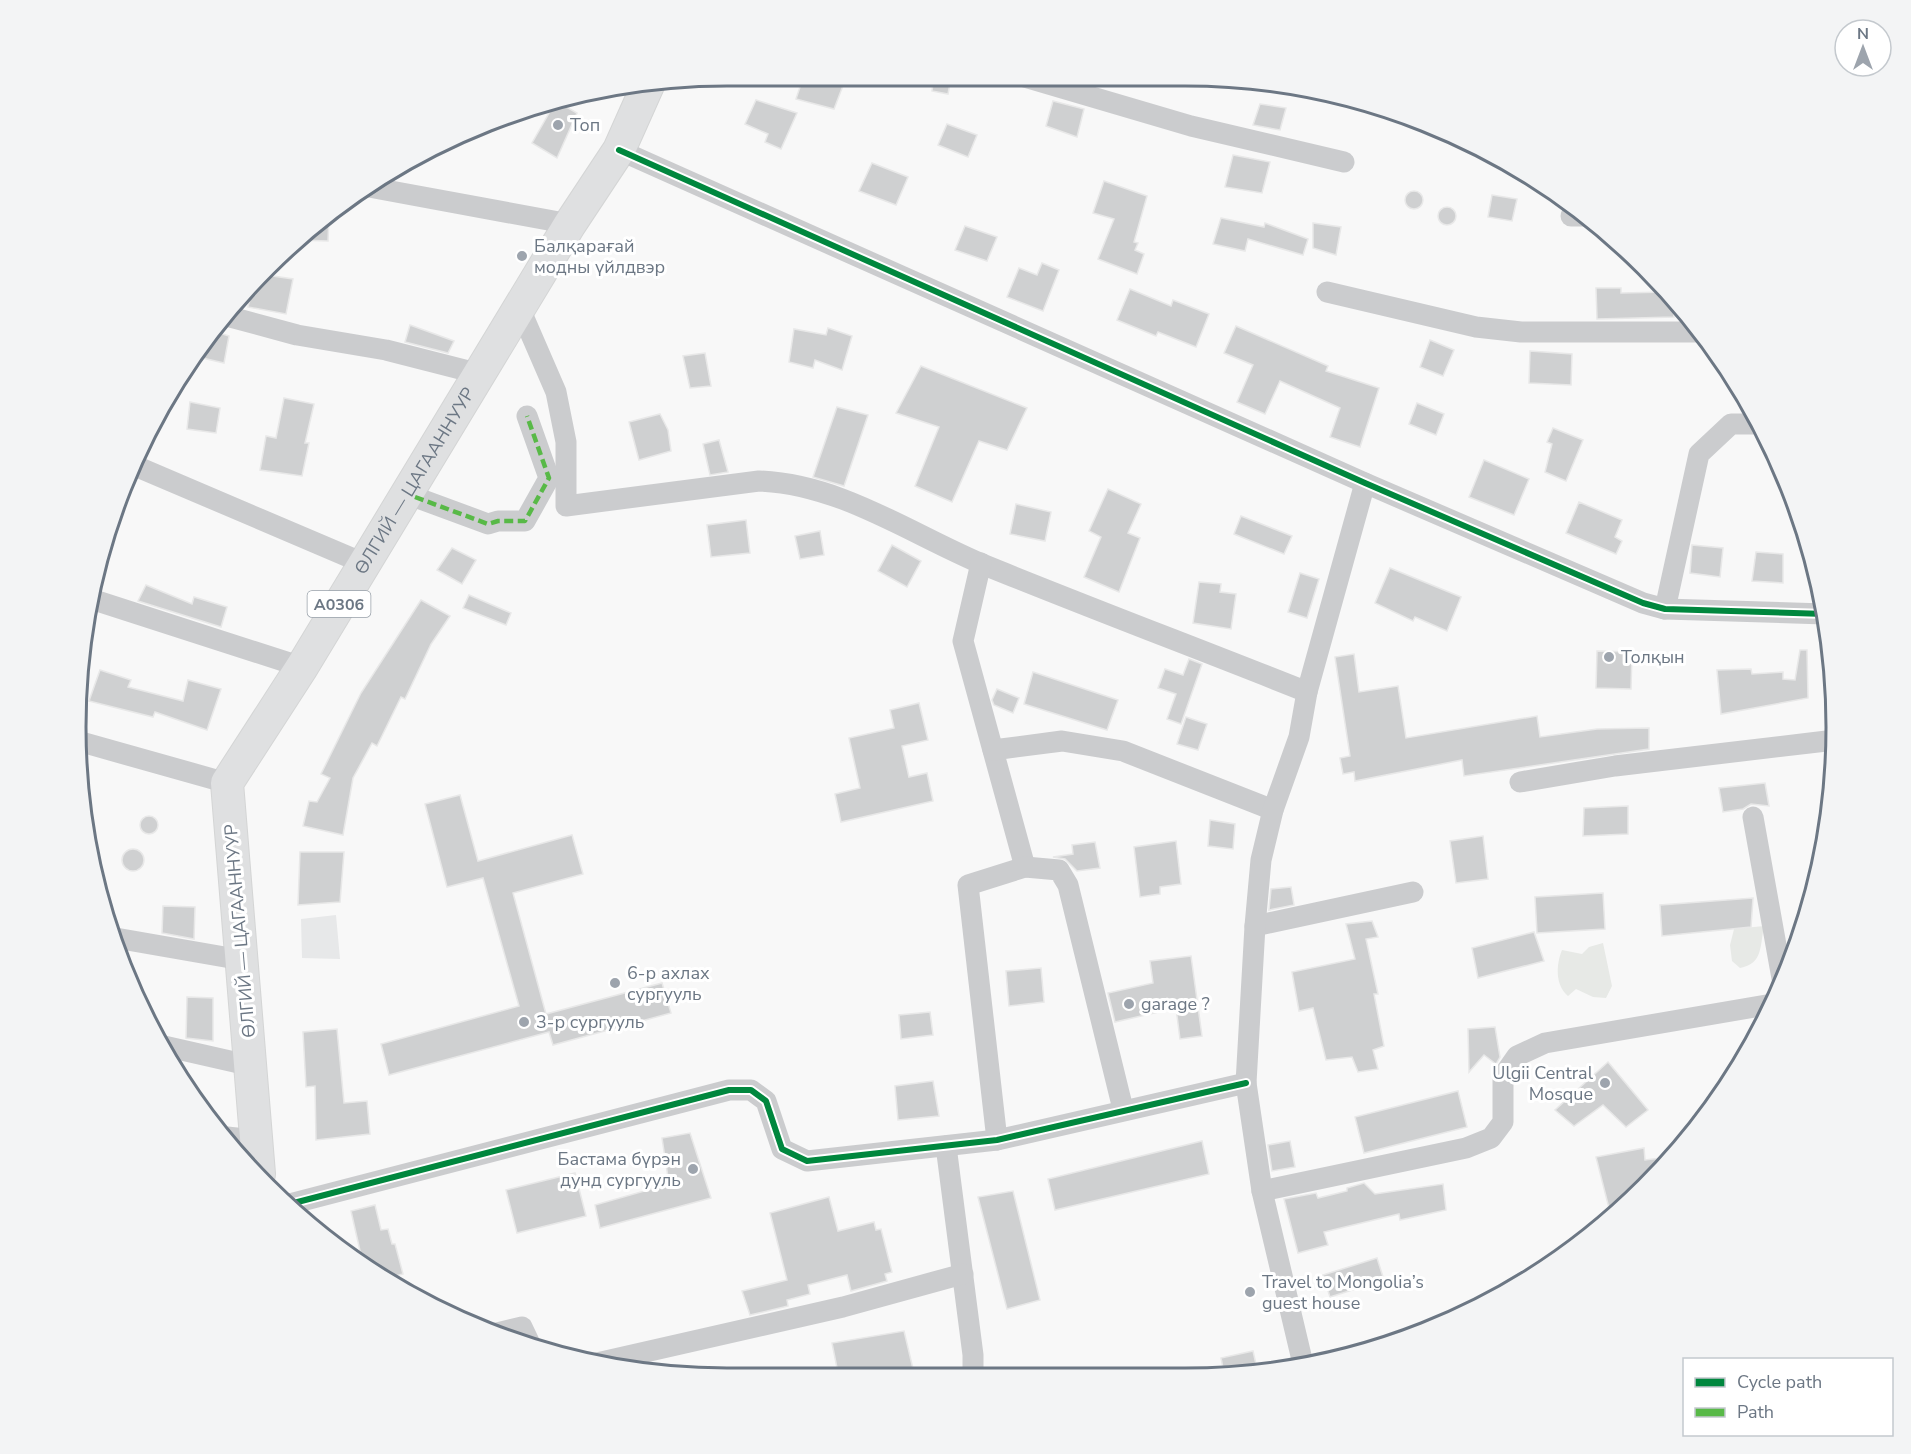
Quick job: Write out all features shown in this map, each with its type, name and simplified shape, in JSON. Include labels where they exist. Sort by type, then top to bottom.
[{"type":"highway","name":"ӨЛГИЙ — ЦАГААННУУР","points":[[249,1155],[241,1138],[252,1066],[227,783],[302,667],[570,224],[619,150],[645,91]]},
{"type":"street","points":[[1055,86],[1191,126],[1344,162]]},
{"type":"street","points":[[619,150],[1365,483],[1643,603],[1665,609],[1815,614]]},
{"type":"street","points":[[379,189],[570,224]]},
{"type":"street","points":[[1327,292],[1476,327],[1521,332],[1690,332]]},
{"type":"street","points":[[520,309],[556,392],[566,442],[566,506],[759,481],[786,482],[841,498],[981,563],[1307,692]]},
{"type":"street","points":[[233,318],[297,334],[386,350],[480,374]]},
{"type":"street","points":[[415,498],[488,524],[498,521],[525,521],[549,478],[527,416]]},
{"type":"street","points":[[1665,609],[1699,454],[1731,424],[1749,424]]},
{"type":"street","points":[[140,468],[363,563]]},
{"type":"street","points":[[1301,1357],[1262,1191],[1246,1083],[1255,926],[1261,860],[1273,810],[1299,737],[1307,692],[1365,483]]},
{"type":"street","points":[[981,563],[963,641],[1025,867]]},
{"type":"street","points":[[98,601],[302,667]]},
{"type":"street","points":[[993,750],[1062,741],[1123,751],[1273,810]]},
{"type":"street","points":[[1520,782],[1615,766],[1825,741]]},
{"type":"street","points":[[86,743],[227,783]]},
{"type":"street","points":[[1753,817],[1779,967]]},
{"type":"street","points":[[997,1140],[968,885],[1025,867],[1059,870],[1068,885],[1124,1109]]},
{"type":"street","points":[[1255,926],[1413,892]]},
{"type":"street","points":[[122,939],[242,960]]},
{"type":"street","points":[[1262,1191],[1466,1148],[1491,1138],[1503,1122],[1503,1076],[1517,1056],[1545,1043],[1761,1006]]},
{"type":"street","points":[[171,1048],[252,1066]]},
{"type":"street","points":[[297,1202],[729,1090],[751,1089],[766,1101],[782,1149],[807,1161],[997,1140],[1124,1109],[1246,1083]]},
{"type":"street","points":[[946,1146],[973,1368]]},
{"type":"street","points":[[617,1359],[843,1307],[963,1274]]},
{"type":"street","points":[[510,1330],[522,1327],[526,1336]]},
{"type":"shaded area","points":[[336,915],[340,959],[302,958],[301,919]]},
{"type":"shaded area","points":[[1764,926],[1757,958],[1753,963],[1740,968],[1732,961],[1730,945],[1734,929]]},
{"type":"shaded area","points":[[1603,943],[1612,986],[1606,998],[1593,997],[1576,989],[1568,996],[1561,986],[1558,974],[1562,950],[1582,954],[1589,947]]},
{"type":"building","points":[[800,86],[843,86],[834,109],[796,99]]},
{"type":"building","points":[[933,86],[950,86],[948,94],[932,91]]},
{"type":"building","points":[[756,100],[797,113],[781,149],[765,142],[768,134],[745,124]]},
{"type":"building","points":[[1053,101],[1084,109],[1077,137],[1046,126]]},
{"type":"building","points":[[1260,104],[1286,108],[1280,130],[1253,125]]},
{"type":"building","points":[[565,106],[577,113],[557,158],[532,143],[551,110]]},
{"type":"building","points":[[947,124],[977,135],[968,157],[938,145]]},
{"type":"building","points":[[1233,155],[1270,162],[1262,193],[1225,187]]},
{"type":"building","points":[[872,163],[908,177],[896,205],[859,191]]},
{"type":"building","points":[[1104,181],[1147,196],[1134,242],[1138,243],[1135,250],[1144,254],[1137,274],[1098,259],[1114,219],[1093,213]]},
{"type":"building","points":[[1414,191],[1420,194],[1423,200],[1420,206],[1414,209],[1408,206],[1405,200],[1408,194]]},
{"type":"building","points":[[1492,195],[1517,199],[1512,221],[1488,217]]},
{"type":"building","points":[[1447,207],[1453,210],[1456,216],[1453,222],[1447,225],[1441,222],[1438,216],[1441,210]]},
{"type":"building","points":[[1221,218],[1264,227],[1265,223],[1308,239],[1303,255],[1248,239],[1245,251],[1213,244]]},
{"type":"building","points":[[1313,223],[1341,227],[1336,255],[1313,248]]},
{"type":"building","points":[[329,224],[328,241],[309,240]]},
{"type":"building","points":[[965,226],[997,237],[987,261],[955,250]]},
{"type":"building","points":[[1042,263],[1059,270],[1043,311],[1007,297],[1019,268],[1037,275]]},
{"type":"building","points":[[271,276],[293,279],[286,314],[248,307],[250,298]]},
{"type":"building","points":[[1596,288],[1621,288],[1621,293],[1655,292],[1674,313],[1674,317],[1597,319]]},
{"type":"building","points":[[1130,289],[1171,306],[1173,300],[1209,314],[1196,347],[1158,332],[1156,336],[1117,320]]},
{"type":"building","points":[[410,325],[454,341],[448,353],[405,342]]},
{"type":"building","points":[[1236,326],[1328,366],[1326,371],[1379,388],[1360,447],[1330,437],[1340,408],[1280,381],[1265,414],[1237,402],[1253,365],[1224,353]]},
{"type":"building","points":[[828,328],[852,336],[842,370],[815,360],[813,368],[789,362],[794,329],[826,335]]},
{"type":"building","points":[[220,333],[229,336],[224,363],[203,358]]},
{"type":"building","points":[[1430,340],[1454,350],[1443,376],[1420,367]]},
{"type":"building","points":[[1530,351],[1572,354],[1571,385],[1529,383]]},
{"type":"building","points":[[705,353],[711,386],[690,388],[683,356]]},
{"type":"building","points":[[921,366],[1027,408],[1007,450],[979,441],[952,502],[915,486],[939,427],[896,413]]},
{"type":"building","points":[[284,398],[314,404],[305,443],[309,443],[302,476],[260,470],[266,436],[276,438]]},
{"type":"building","points":[[190,402],[220,408],[216,433],[187,429]]},
{"type":"building","points":[[1417,403],[1444,414],[1436,435],[1409,424]]},
{"type":"building","points":[[837,407],[868,415],[844,486],[813,477]]},
{"type":"building","points":[[660,414],[668,430],[671,451],[639,460],[629,422]]},
{"type":"building","points":[[1553,428],[1583,440],[1566,481],[1545,472],[1552,444],[1547,442]]},
{"type":"building","points":[[719,440],[728,472],[710,475],[703,444]]},
{"type":"building","points":[[1484,460],[1529,479],[1514,515],[1469,497]]},
{"type":"building","points":[[1108,489],[1141,504],[1128,533],[1140,538],[1119,592],[1084,577],[1101,537],[1089,531]]},
{"type":"building","points":[[1579,502],[1622,520],[1615,537],[1622,541],[1616,554],[1566,533]]},
{"type":"building","points":[[1016,504],[1051,512],[1045,541],[1010,534]]},
{"type":"building","points":[[1241,516],[1292,536],[1284,554],[1234,534]]},
{"type":"building","points":[[746,520],[750,553],[711,557],[707,525]]},
{"type":"building","points":[[820,531],[824,555],[800,559],[795,536]]},
{"type":"building","points":[[892,545],[921,561],[907,587],[878,571]]},
{"type":"building","points":[[1692,545],[1723,548],[1720,577],[1690,573]]},
{"type":"building","points":[[452,548],[476,560],[462,584],[437,570]]},
{"type":"building","points":[[1756,552],[1783,554],[1783,583],[1752,581]]},
{"type":"building","points":[[1390,568],[1461,597],[1447,631],[1415,617],[1413,621],[1375,603]]},
{"type":"building","points":[[1300,573],[1319,579],[1307,618],[1288,612]]},
{"type":"building","points":[[1199,582],[1221,584],[1220,592],[1236,594],[1231,629],[1193,623]]},
{"type":"building","points":[[146,585],[192,604],[194,597],[227,607],[221,627],[138,601]]},
{"type":"building","points":[[469,595],[511,613],[506,625],[463,608]]},
{"type":"building","points":[[421,600],[450,616],[431,644],[405,699],[401,697],[377,746],[372,743],[353,778],[343,835],[303,826],[309,801],[317,802],[330,778],[321,774],[361,693]]},
{"type":"building","points":[[1800,650],[1807,650],[1808,698],[1721,714],[1717,670],[1751,669],[1752,674],[1783,672],[1783,679],[1795,680]]},
{"type":"building","points":[[1597,651],[1632,652],[1631,689],[1596,688]]},
{"type":"building","points":[[1354,654],[1359,692],[1398,686],[1406,738],[1537,716],[1540,737],[1597,729],[1649,728],[1649,749],[1464,776],[1462,760],[1355,781],[1354,772],[1343,774],[1340,758],[1350,756],[1335,657]]},
{"type":"building","points":[[1189,659],[1202,664],[1181,724],[1167,719],[1176,694],[1158,688],[1165,669],[1183,675]]},
{"type":"building","points":[[100,670],[131,680],[128,687],[183,701],[188,680],[221,689],[207,730],[155,712],[153,717],[89,701]]},
{"type":"building","points":[[1033,672],[1118,700],[1107,730],[1024,704]]},
{"type":"building","points":[[997,689],[1019,698],[1013,713],[994,705],[992,700]]},
{"type":"building","points":[[919,703],[928,740],[902,746],[909,777],[927,773],[933,801],[841,822],[835,794],[860,788],[849,738],[894,728],[890,710]]},
{"type":"building","points":[[1186,717],[1207,724],[1198,750],[1177,744]]},
{"type":"building","points":[[1765,783],[1769,806],[1751,804],[1743,809],[1723,812],[1719,788]]},
{"type":"building","points":[[460,795],[478,861],[572,835],[583,874],[513,893],[546,1014],[662,983],[671,1013],[553,1045],[549,1032],[389,1075],[381,1044],[519,1006],[483,878],[447,887],[425,804]]},
{"type":"building","points":[[1628,806],[1628,834],[1583,836],[1584,808]]},
{"type":"building","points":[[149,816],[155,819],[158,825],[155,831],[149,834],[143,831],[140,825],[143,819]]},
{"type":"building","points":[[1210,820],[1235,824],[1233,849],[1208,846]]},
{"type":"building","points":[[1483,836],[1488,879],[1456,883],[1450,841]]},
{"type":"building","points":[[1176,841],[1181,884],[1160,887],[1160,894],[1140,897],[1134,847]]},
{"type":"building","points":[[1095,842],[1100,868],[1077,871],[1065,859],[1053,857],[1073,854],[1072,845]]},
{"type":"building","points":[[133,849],[141,852],[144,860],[141,868],[133,871],[125,868],[122,860],[125,852]]},
{"type":"building","points":[[300,852],[344,852],[340,902],[298,905]]},
{"type":"building","points":[[1291,887],[1294,905],[1269,910],[1271,889]]},
{"type":"building","points":[[1603,893],[1605,929],[1537,933],[1535,897]]},
{"type":"building","points":[[1753,898],[1751,927],[1662,936],[1660,905]]},
{"type":"building","points":[[163,906],[195,907],[194,939],[162,933]]},
{"type":"building","points":[[1372,921],[1378,937],[1366,939],[1378,994],[1374,994],[1384,1046],[1373,1050],[1378,1069],[1358,1072],[1352,1057],[1326,1060],[1313,1008],[1299,1011],[1292,972],[1355,959],[1346,924]]},
{"type":"building","points":[[1534,932],[1544,961],[1478,978],[1472,948]]},
{"type":"building","points":[[1191,956],[1202,1036],[1180,1039],[1176,1008],[1115,1022],[1108,993],[1153,983],[1150,961]]},
{"type":"building","points":[[1041,968],[1044,1002],[1009,1006],[1006,971]]},
{"type":"building","points":[[187,997],[213,998],[213,1041],[186,1038]]},
{"type":"building","points":[[930,1012],[933,1035],[901,1039],[899,1015]]},
{"type":"building","points":[[1495,1027],[1500,1057],[1496,1064],[1484,1055],[1469,1072],[1468,1029]]},
{"type":"building","points":[[337,1029],[344,1103],[367,1101],[370,1134],[316,1140],[315,1086],[306,1087],[303,1032]]},
{"type":"building","name":"Ulgii Central Mosque","points":[[1608,1062],[1648,1110],[1626,1127],[1603,1105],[1574,1126],[1555,1110]]},
{"type":"building","points":[[933,1081],[939,1116],[898,1120],[895,1086]]},
{"type":"building","points":[[1458,1091],[1467,1127],[1364,1153],[1355,1117]]},
{"type":"building","points":[[690,1133],[711,1198],[600,1228],[595,1205],[669,1184],[662,1138]]},
{"type":"building","points":[[1202,1141],[1209,1174],[1055,1210],[1048,1179]]},
{"type":"building","points":[[1290,1141],[1295,1167],[1272,1171],[1268,1145]]},
{"type":"building","points":[[1644,1148],[1645,1160],[1658,1158],[1609,1207],[1596,1157]]},
{"type":"building","points":[[575,1173],[586,1216],[517,1233],[506,1190]]},
{"type":"building","points":[[1364,1183],[1375,1194],[1443,1184],[1446,1210],[1400,1220],[1399,1214],[1324,1232],[1328,1245],[1298,1253],[1284,1199],[1316,1193],[1318,1198],[1347,1191],[1347,1188]]},
{"type":"building","points":[[1013,1191],[1040,1300],[1007,1309],[978,1197]]},
{"type":"building","points":[[829,1197],[838,1231],[874,1222],[876,1230],[881,1229],[892,1272],[885,1274],[887,1281],[851,1291],[847,1275],[808,1285],[810,1294],[787,1300],[788,1306],[750,1315],[742,1291],[787,1280],[770,1213]]},
{"type":"building","points":[[375,1205],[381,1230],[388,1229],[392,1244],[395,1244],[403,1274],[395,1276],[360,1253],[351,1211]]},
{"type":"building","points":[[1377,1258],[1384,1280],[1330,1297],[1323,1275]]},
{"type":"building","points":[[904,1331],[913,1368],[837,1368],[832,1343]]},
{"type":"building","points":[[1253,1351],[1256,1364],[1223,1367],[1221,1358]]},
{"type":"marked path","points":[[415,497],[488,524],[498,521],[525,521],[549,478],[527,416]]},
{"type":"cycle path","points":[[619,150],[1365,483],[1643,603],[1665,609],[1815,614]]},
{"type":"cycle path","points":[[297,1202],[729,1090],[751,1090],[766,1101],[782,1149],[807,1161],[997,1140],[1246,1083]]},
{"type":"place","name":"Топ","points":[[558,125]]},
{"type":"place","name":"Балқарағай модны үйлдвэр","points":[[522,256]]},
{"type":"place","name":"Толқын","points":[[1609,657]]},
{"type":"place","name":"6-р ахлах сургууль","points":[[615,983]]},
{"type":"place","name":"garage ?","points":[[1129,1004]]},
{"type":"place","name":"3-р сургууль","points":[[524,1022]]},
{"type":"place","name":"Ulgii Central Mosque","points":[[1605,1083]]},
{"type":"place","name":"Бастама бүрэн дунд сургууль","points":[[693,1169]]},
{"type":"place","name":"Travel to Mongolia’s guest house","points":[[1250,1292]]}]
